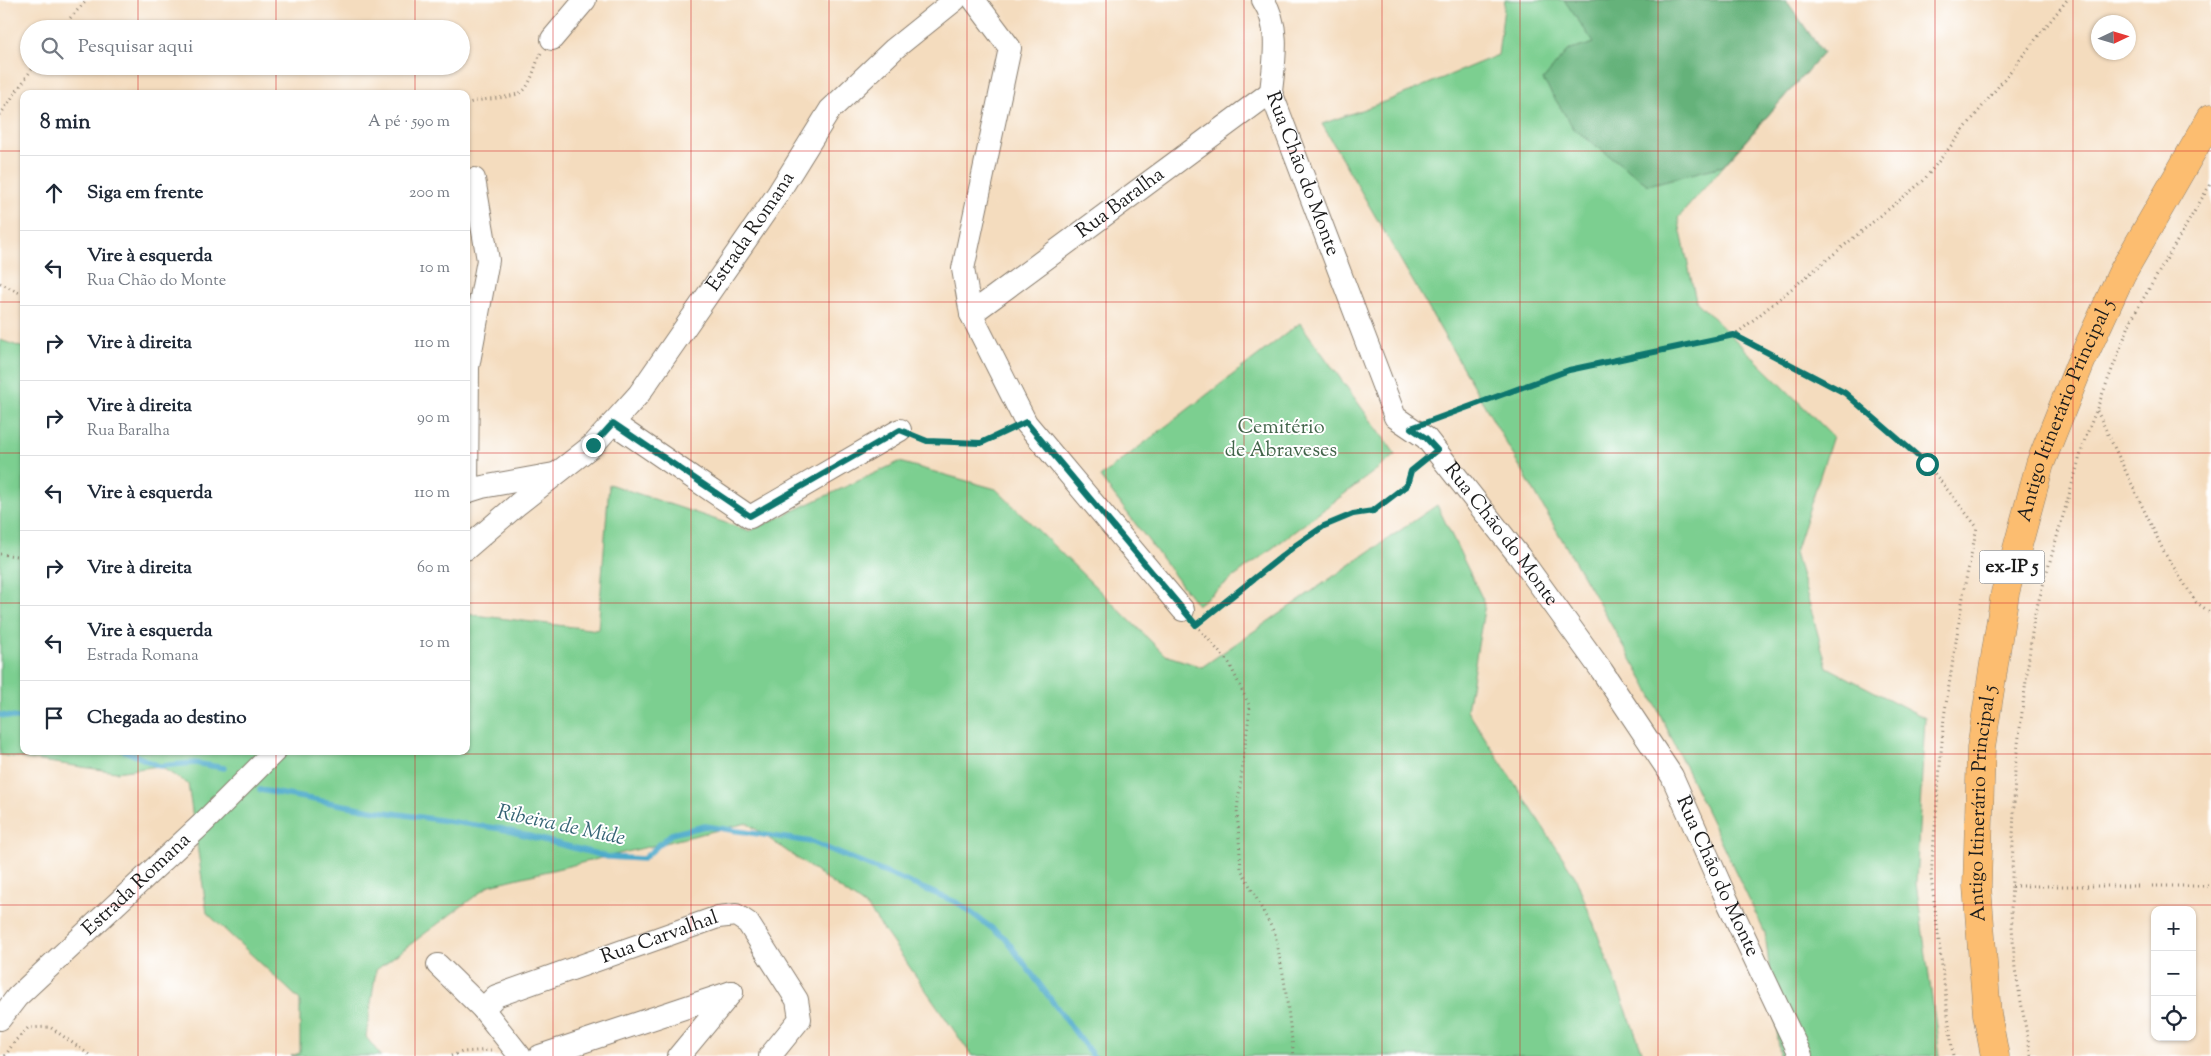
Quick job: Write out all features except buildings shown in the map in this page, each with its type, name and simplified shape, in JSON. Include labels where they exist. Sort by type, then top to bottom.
[{"type":"highway","name":"Antigo Itinerário Principal 5","points":[[1995,1056],[1987,1014],[1977,886],[1981,748],[2005,593],[2040,464],[2080,364],[2122,273],[2211,118]]},
{"type":"street","points":[[552,39],[585,0]]},
{"type":"street","name":"Estrada Romana","points":[[470,546],[518,504],[593,445],[639,394],[777,195],[830,110],[894,49],[955,0]]},
{"type":"street","points":[[974,0],[1010,48],[963,268],[971,314],[1026,422],[1189,617]]},
{"type":"street","name":"Rua Chão do Monte","points":[[1263,0],[1268,7],[1276,44],[1270,92],[1381,383],[1396,417],[1426,438],[1437,450],[1519,556],[1602,671],[1672,776],[1727,900],[1801,1056]]},
{"type":"street","name":"Rua Baralha","points":[[971,314],[1270,92]]},
{"type":"street","points":[[470,356],[488,260],[474,178]]},
{"type":"street","points":[[613,423],[750,516],[900,430]]},
{"type":"street","name":"Estrada Romana","points":[[470,491],[557,473]]},
{"type":"street","name":"Estrada Romana","points":[[0,1019],[17,997],[202,824],[271,755]]},
{"type":"street","name":"Rua Carvalhal","points":[[484,1009],[496,996],[718,916],[736,915],[748,923],[797,1000],[800,1020],[770,1056]]},
{"type":"street","points":[[438,966],[484,1009],[516,1050]]},
{"type":"street","points":[[540,1056],[732,992],[679,1056]]},
{"type":"path","points":[[68,20],[87,0]]},
{"type":"path","points":[[1411,428],[1569,370],[1734,335],[1923,181],[2067,0]]},
{"type":"path","points":[[470,102],[519,95],[526,88],[542,50],[552,39]]},
{"type":"path","points":[[0,115],[28,75]]},
{"type":"path","points":[[2031,1056],[2015,970],[2011,911],[2015,768],[2034,617],[2085,439],[2132,318],[2211,183]]},
{"type":"path","points":[[0,283],[20,293]]},
{"type":"path","points":[[1734,335],[1845,393],[1927,464],[1977,526],[1965,584],[1944,717],[1931,876],[1953,1056]]},
{"type":"path","points":[[2097,411],[2164,552],[2196,602],[2211,613]]},
{"type":"path","points":[[900,430],[927,441],[981,443],[1026,422]]},
{"type":"path","points":[[1294,1056],[1284,979],[1275,934],[1241,869],[1237,810],[1250,707],[1228,663],[1189,617],[1324,526],[1353,514],[1373,511],[1407,485],[1411,471],[1437,450]]},
{"type":"path","points":[[0,554],[20,556]]},
{"type":"path","points":[[2012,886],[2211,886]]},
{"type":"path","points":[[5,1056],[15,1041],[28,1028],[50,1027],[91,1056]]},
{"type":"path","points":[[452,1056],[462,1052],[500,1049],[516,1050]]},
{"type":"green space","points":[[1505,0],[1786,0],[1823,53],[1678,218],[1696,301],[1833,436],[1795,552],[1827,667],[1925,718],[1916,883],[1940,1056],[1780,1056],[1765,933],[1646,685],[1322,124],[1392,99],[1498,55]]},
{"type":"green space","points":[[1564,0],[1786,0],[1823,53],[1723,166],[1648,185],[1574,129],[1543,80],[1567,51],[1594,43]]},
{"type":"green space","name":"Cemitério de Abraveses","points":[[1300,323],[1396,455],[1197,605],[1100,477]]},
{"type":"green space","points":[[0,340],[20,347],[20,755],[470,755],[470,614],[598,630],[609,484],[750,531],[899,462],[996,489],[1165,655],[1202,667],[1437,505],[1485,604],[1467,710],[1576,878],[1644,1056],[972,1056],[869,909],[747,823],[490,885],[376,970],[366,1037],[381,1056],[291,1056],[300,1053],[300,1000],[207,913],[188,784],[159,766],[116,772],[0,755]]},
{"type":"waterway","name":"Ribeira de Mide","points":[[0,715],[20,718]]},
{"type":"waterway","name":"Ribeira de Mide","points":[[134,755],[159,766],[195,763],[224,768]]},
{"type":"waterway","name":"Ribeira de Mide","points":[[260,790],[371,810],[502,829],[608,857],[643,859],[671,834],[705,826],[812,842],[958,903],[1005,938],[1093,1056]]},
{"type":"route","points":[[593,445],[613,423],[750,516],[900,430],[927,441],[981,443],[1026,422],[1196,625],[1296,545],[1324,526],[1353,514],[1373,511],[1407,485],[1411,471],[1437,450],[1426,438],[1411,428],[1569,370],[1734,335],[1845,393],[1927,464]]}]
